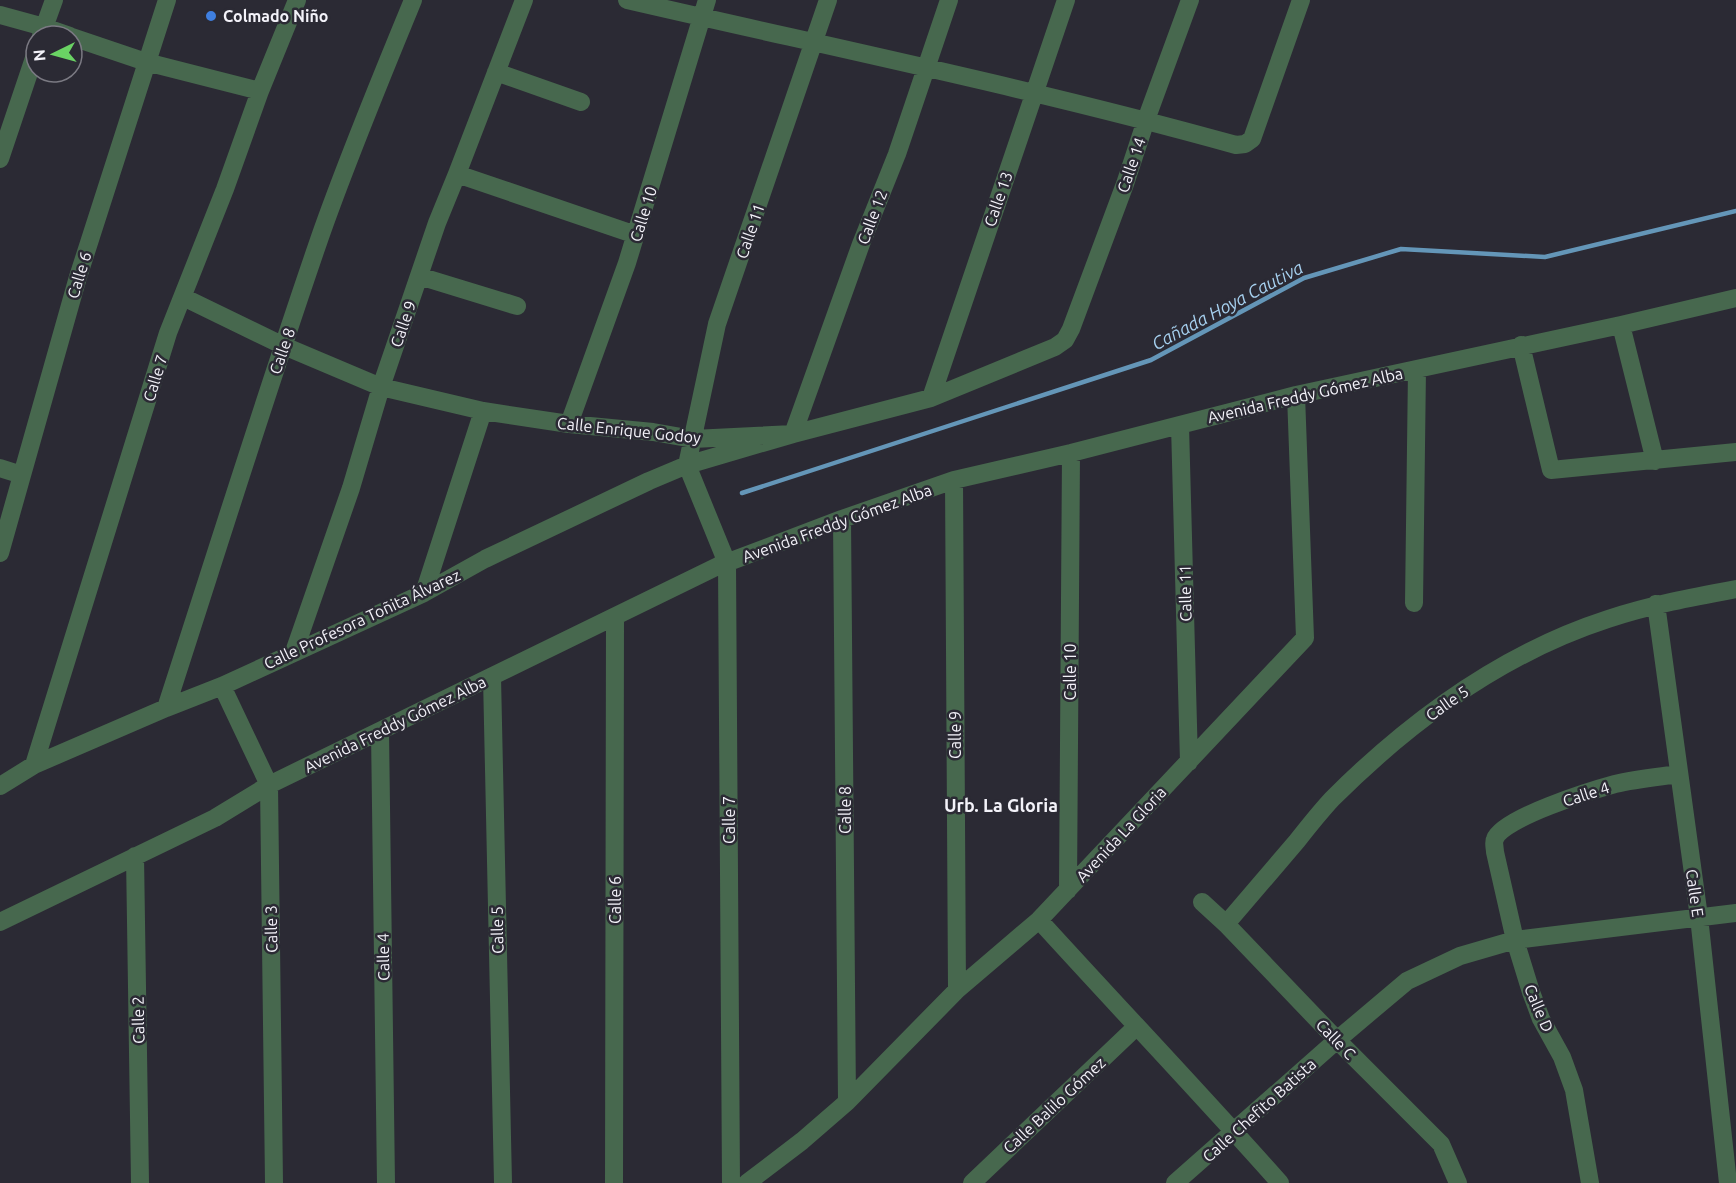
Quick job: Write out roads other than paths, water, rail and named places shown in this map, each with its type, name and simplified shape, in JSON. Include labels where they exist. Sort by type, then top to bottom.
[{"type":"street","points":[[46,24],[54,0]]},
{"type":"street","name":"Calle 6","points":[[0,553],[78,277],[167,0]]},
{"type":"street","name":"Calle 7","points":[[34,765],[168,333],[297,0]]},
{"type":"street","name":"Calle 8","points":[[166,708],[321,236],[413,0]]},
{"type":"street","name":"Calle 9","points":[[294,652],[351,488],[381,387],[436,223],[458,174],[524,0]]},
{"type":"street","points":[[627,0],[704,9],[814,43],[1146,120],[1236,145],[1245,144],[1252,139],[1301,0]]},
{"type":"street","name":"Calle 11","points":[[687,465],[717,324],[828,0]]},
{"type":"street","name":"Calle 12","points":[[793,434],[861,244],[897,154],[949,0]]},
{"type":"street","name":"Calle 13","points":[[931,398],[1066,0]]},
{"type":"street","name":"Calle 14","points":[[1071,329],[1190,0]]},
{"type":"street","name":"Calle 10","points":[[569,424],[636,235],[704,9]]},
{"type":"street","points":[[0,15],[24,24]]},
{"type":"street","points":[[84,41],[146,62],[260,91]]},
{"type":"street","points":[[496,72],[581,102]]},
{"type":"street","points":[[0,159],[25,84]]},
{"type":"street","points":[[458,174],[636,235]]},
{"type":"street","points":[[419,276],[517,306]]},
{"type":"street","name":"Calle Enrique Godoy","points":[[183,297],[284,346],[381,387],[483,411],[693,439],[793,434],[931,398],[1055,347],[1065,340],[1071,329]]},
{"type":"street","name":"Avenida Freddy Gómez Alba","points":[[0,922],[215,818],[269,785],[727,563],[842,519],[954,480],[1071,453],[1296,395],[1736,298]]},
{"type":"street","points":[[1621,325],[1655,461]]},
{"type":"street","points":[[1521,345],[1551,470],[1736,452]]},
{"type":"street","points":[[1414,603],[1417,369]]},
{"type":"street","name":"Avenida La Gloria","points":[[751,1182],[847,1102],[957,990],[1039,920],[1305,638],[1296,395]]},
{"type":"street","points":[[423,593],[483,411]]},
{"type":"street","name":"Calle 11","points":[[1180,425],[1189,762]]},
{"type":"street","name":"Calle Profesora Toñita Álvarez","points":[[0,786],[34,765],[222,686],[423,593],[485,559],[650,481],[687,465],[793,434]]},
{"type":"street","name":"Calle 10","points":[[1068,890],[1071,453]]},
{"type":"street","name":"Calle 7","points":[[687,465],[727,563],[731,1183]]},
{"type":"street","points":[[0,468],[22,475]]},
{"type":"street","name":"Calle 9","points":[[954,480],[957,990]]},
{"type":"street","name":"Calle 8","points":[[842,519],[847,1102]]},
{"type":"street","name":"Calle 5","points":[[1226,924],[1331,800],[1420,721],[1460,693],[1553,640],[1606,620],[1656,604],[1736,589]]},
{"type":"street","name":"Calle E","points":[[1656,604],[1699,917],[1728,1183]]},
{"type":"street","name":"Calle 6","points":[[614,1183],[615,617]]},
{"type":"street","name":"Calle 5","points":[[492,677],[503,1183]]},
{"type":"street","name":"Calle 3","points":[[222,686],[269,785],[274,1183]]},
{"type":"street","name":"Calle 4","points":[[380,731],[386,1183]]},
{"type":"street","name":"Calle 4","points":[[1499,832],[1518,819],[1574,797],[1616,784],[1679,774]]},
{"type":"street","name":"Calle D","points":[[1499,832],[1494,840],[1495,852],[1515,940],[1537,1010],[1562,1057],[1574,1090],[1590,1183]]},
{"type":"street","name":"Calle 2","points":[[135,856],[140,1183]]},
{"type":"street","name":"Calle C","points":[[1202,902],[1441,1144],[1458,1183]]},
{"type":"street","name":"Calle Chefito Batista","points":[[1175,1183],[1407,981],[1460,956],[1515,940],[1736,913]]},
{"type":"street","points":[[1039,920],[1280,1183]]},
{"type":"street","name":"Calle Balilo Gómez","points":[[972,1183],[1136,1027]]},
{"type":"waterway","name":"Cañada Hoya Cautiva","points":[[742,493],[1151,360],[1304,278],[1401,249],[1545,257],[1736,211]]},
{"type":"place","name":"Colmado Niño","points":[[211,16]]},
{"type":"district","name":"Urb. La Gloria","points":[[1001,805]]}]
